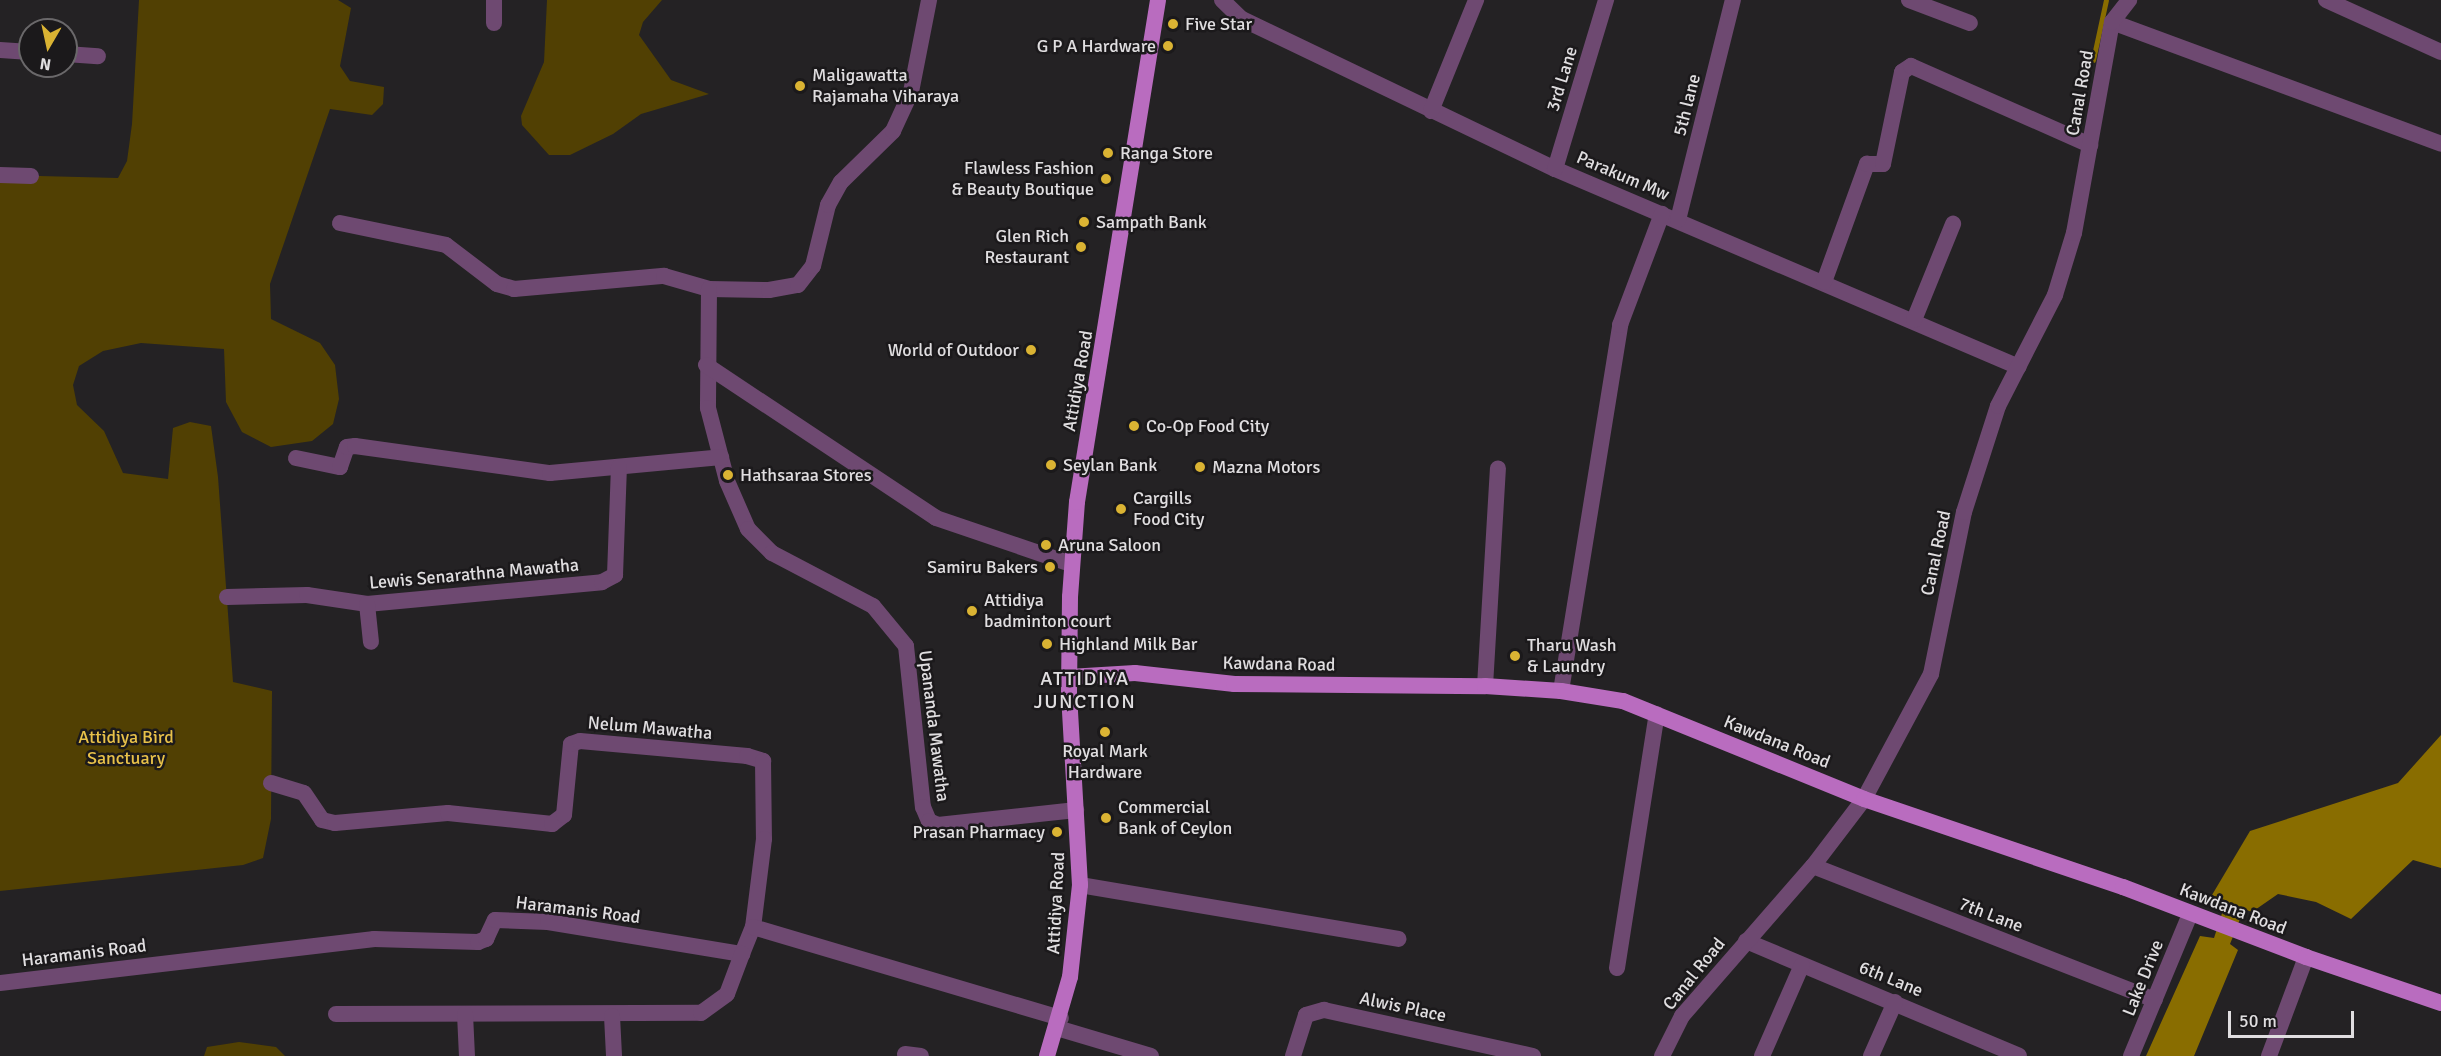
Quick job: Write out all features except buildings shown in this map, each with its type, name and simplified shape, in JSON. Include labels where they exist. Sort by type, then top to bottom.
[{"type":"main road","name":"Attidiya Road","points":[[1047,1056],[1059,1023],[1072,965],[1080,885],[1069,677],[1071,564],[1088,433],[1158,0]]},
{"type":"main road","name":"Kawdana Road","points":[[1069,677],[1135,673],[1234,684],[1485,686],[1561,691],[1623,701],[1864,800],[2123,887],[2306,957],[2441,1003]]},
{"type":"street","points":[[494,0],[494,23]]},
{"type":"street","points":[[340,223],[446,245],[497,284],[514,289],[664,276],[709,289],[769,290],[798,285],[813,266],[828,205],[841,182],[893,131],[911,92],[929,0]]},
{"type":"street","name":"Parakum Mw","points":[[1222,0],[1242,19],[1555,169],[1914,320],[2019,367]]},
{"type":"street","points":[[1431,111],[1476,0]]},
{"type":"street","name":"3rd Lane","points":[[1555,169],[1606,0]]},
{"type":"street","name":"5th lane","points":[[1561,691],[1620,325],[1670,217],[1733,0]]},
{"type":"street","points":[[1909,0],[1970,23]]},
{"type":"street","name":"Canal Road","points":[[1662,1056],[1683,1016],[1813,866],[1864,800],[1931,674],[1964,512],[1998,406],[2055,296],[2074,233],[2112,22],[2129,0]]},
{"type":"street","points":[[2326,0],[2441,52]]},
{"type":"street","points":[[2112,22],[2441,144]]},
{"type":"street","points":[[0,50],[18,51]]},
{"type":"street","points":[[78,55],[98,56]]},
{"type":"street","points":[[1824,282],[1867,164],[1883,164],[1902,72],[1911,66],[2090,145]]},
{"type":"street","points":[[0,175],[31,176]]},
{"type":"street","points":[[1914,320],[1953,224]]},
{"type":"street","name":"Upananda Mawatha","points":[[709,289],[706,365],[708,408],[721,457],[748,530],[790,566],[873,606],[906,646],[923,807],[929,821],[938,825],[1076,810]]},
{"type":"street","points":[[706,365],[936,518],[1071,564]]},
{"type":"street","points":[[296,458],[340,467],[347,447],[355,446],[550,473],[721,457]]},
{"type":"street","name":"Lewis Senarathna Mawatha","points":[[227,597],[307,596],[367,604],[602,582],[615,575],[619,467]]},
{"type":"street","points":[[1485,686],[1498,468]]},
{"type":"street","points":[[367,604],[371,642]]},
{"type":"street","points":[[1617,968],[1657,714]]},
{"type":"street","name":"Nelum Mawatha","points":[[272,783],[304,793],[322,820],[335,824],[448,813],[552,824],[564,815],[571,744],[580,741],[747,756],[763,761],[764,839],[753,927]]},
{"type":"street","name":"7th Lane","points":[[1813,866],[2155,1000]]},
{"type":"street","points":[[1080,885],[1398,939]]},
{"type":"street","name":"Lake Drive","points":[[2131,1056],[2190,914]]},
{"type":"street","name":"Haramanis Road","points":[[0,983],[374,939],[478,942],[486,939],[495,920],[548,922],[742,954]]},
{"type":"street","points":[[336,1014],[612,1016],[701,1013],[727,994],[753,927],[1059,1023],[1151,1056]]},
{"type":"street","name":"6th Lane","points":[[1746,941],[1896,1002],[2000,1052],[2019,1056]]},
{"type":"street","points":[[2270,1055],[2306,957]]},
{"type":"street","points":[[1762,1056],[1802,965]]},
{"type":"street","points":[[1871,1056],[1896,1002]]},
{"type":"street","name":"Alwis Place","points":[[1293,1056],[1306,1015],[1324,1010],[1533,1056]]},
{"type":"street","points":[[465,1014],[467,1056]]},
{"type":"street","points":[[612,1016],[614,1056]]},
{"type":"green space","name":"Attidiya Bird Sanctuary","points":[[139,0],[338,0],[351,8],[340,66],[350,81],[384,87],[383,104],[372,115],[330,109],[270,284],[271,319],[320,343],[335,365],[339,399],[333,424],[312,441],[271,447],[242,432],[226,402],[224,349],[141,343],[103,351],[79,366],[73,385],[77,405],[104,431],[123,473],[168,479],[173,428],[190,422],[211,426],[218,477],[233,682],[272,691],[271,819],[263,858],[243,865],[0,891],[0,175],[118,178],[127,161],[132,124]]},
{"type":"green space","points":[[547,0],[662,0],[643,22],[639,35],[671,80],[709,94],[641,114],[613,134],[570,155],[549,155],[522,125],[521,116],[544,62]]},
{"type":"green space","points":[[239,1042],[276,1047],[285,1056],[204,1056],[207,1047]]},
{"type":"shaded area","points":[[2441,735],[2441,868],[2413,860],[2351,919],[2316,902],[2278,894],[2252,912],[2244,909],[2230,944],[2238,950],[2194,1056],[2146,1056],[2200,936],[2214,938],[2226,901],[2212,895],[2250,831],[2398,783]]},
{"type":"waterway","points":[[2093,60],[2106,0]]},
{"type":"place","name":"Five Star","points":[[1173,24]]},
{"type":"place","name":"G P A Hardware","points":[[1168,46]]},
{"type":"place","name":"Maligawatta Rajamaha Viharaya","points":[[800,86]]},
{"type":"place","name":"Ranga Store","points":[[1108,153]]},
{"type":"place","name":"Flawless Fashion & Beauty Boutique","points":[[1106,179]]},
{"type":"place","name":"Sampath Bank","points":[[1084,222]]},
{"type":"place","name":"Glen Rich Restaurant","points":[[1081,247]]},
{"type":"place","name":"World of Outdoor","points":[[1031,350]]},
{"type":"place","name":"Co-Op Food City","points":[[1134,426]]},
{"type":"place","name":"Seylan Bank","points":[[1051,465]]},
{"type":"place","name":"Mazna Motors","points":[[1200,467]]},
{"type":"place","name":"Hathsaraa Stores","points":[[728,475]]},
{"type":"place","name":"Cargills Food City","points":[[1121,509]]},
{"type":"place","name":"Aruna Saloon","points":[[1046,545]]},
{"type":"place","name":"Samiru Bakers","points":[[1050,567]]},
{"type":"place","name":"Attidiya badminton court","points":[[972,611]]},
{"type":"place","name":"Highland Milk Bar","points":[[1047,644]]},
{"type":"place","name":"Tharu Wash & Laundry","points":[[1515,656]]},
{"type":"place","name":"Royal Mark Hardware","points":[[1105,732]]},
{"type":"place","name":"Commercial Bank of Ceylon","points":[[1106,818]]},
{"type":"place","name":"Prasan Pharmacy","points":[[1057,832]]},
{"type":"district","name":"ATTIDIYA JUNCTION","points":[[1085,690]]}]
